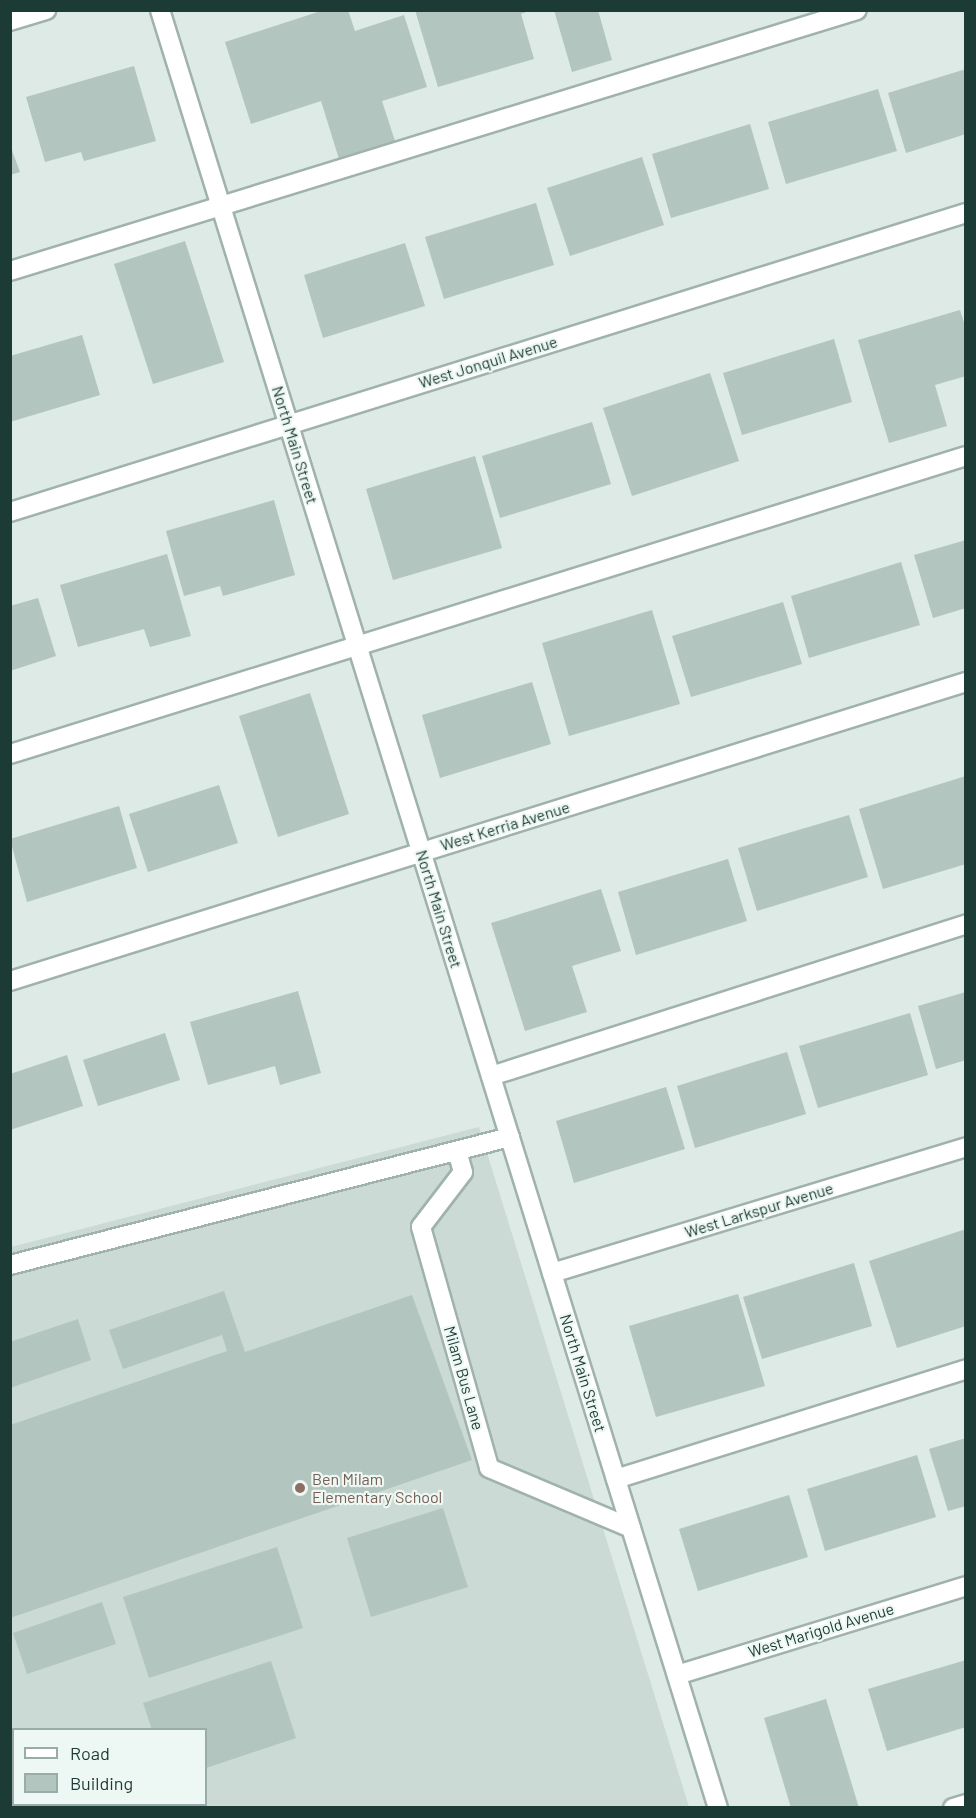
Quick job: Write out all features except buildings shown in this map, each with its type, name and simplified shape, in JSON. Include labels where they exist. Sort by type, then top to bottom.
[{"type":"street","points":[[10,21],[46,10]]},
{"type":"street","name":"North Main Street","points":[[160,10],[718,1808]]},
{"type":"street","points":[[10,271],[857,10]]},
{"type":"street","name":"West Jonquil Avenue","points":[[10,512],[966,213]]},
{"type":"street","points":[[10,754],[966,456]]},
{"type":"street","name":"West Kerria Avenue","points":[[10,981],[966,682]]},
{"type":"street","points":[[491,1076],[966,924]]},
{"type":"street","points":[[10,1264],[510,1137]]},
{"type":"street","name":"West Larkspur Avenue","points":[[552,1274],[966,1147]]},
{"type":"street","name":"Milam Bus Lane","points":[[457,1151],[463,1172],[421,1227],[489,1468],[631,1528]]},
{"type":"street","points":[[616,1479],[966,1369]]},
{"type":"street","name":"West Marigold Avenue","points":[[677,1675],[966,1586]]},
{"type":"street","points":[[953,1808],[966,1804]]},
{"type":"shaded area","name":"Ben Milam Elementary School","points":[[479,1127],[689,1807],[11,1808],[11,1247]]},
{"type":"place","name":"Ben Milam Elementary School","points":[[300,1488]]}]
